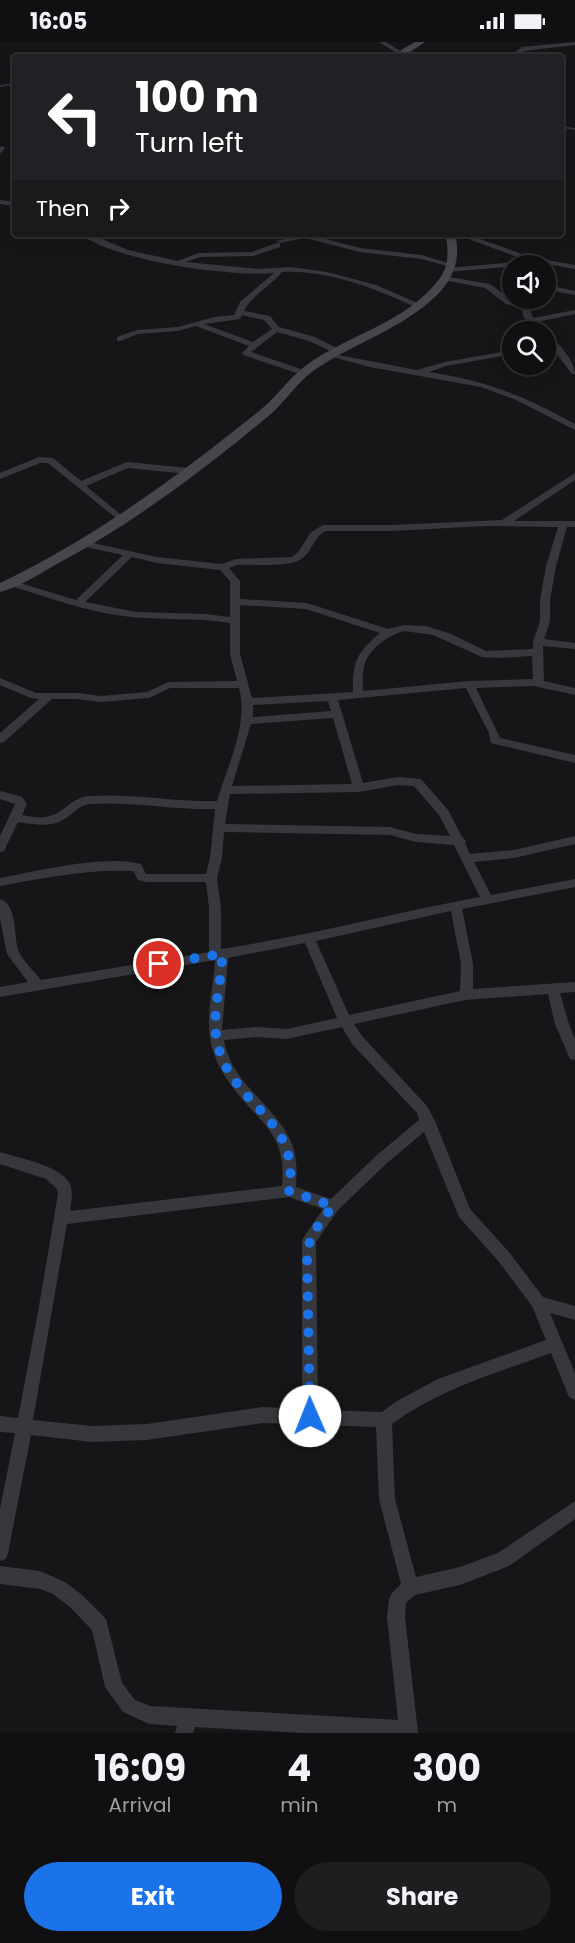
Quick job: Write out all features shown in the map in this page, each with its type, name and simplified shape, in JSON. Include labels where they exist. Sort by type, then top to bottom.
[{"type":"street","points":[[381,42],[401,54]]},
{"type":"street","points":[[406,54],[420,42]]},
{"type":"street","points":[[516,54],[522,49],[575,43]]},
{"type":"street","points":[[91,237],[140,257],[259,271],[298,270],[349,278],[386,290],[418,305]]},
{"type":"street","points":[[180,262],[192,256],[253,254],[279,240],[298,237]]},
{"type":"street","points":[[309,237],[360,250],[422,257],[487,286],[509,302],[526,307],[527,316],[533,320],[575,312]]},
{"type":"street","points":[[5,586],[84,544],[122,520],[256,419],[290,390],[303,374],[395,321],[418,305],[449,271],[450,237]]},
{"type":"street","points":[[466,237],[513,255]]},
{"type":"street","points":[[279,240],[272,258],[281,270]]},
{"type":"street","points":[[556,265],[575,267]]},
{"type":"street","points":[[449,271],[502,267]]},
{"type":"street","points":[[120,339],[137,332],[174,330],[237,316],[243,304],[281,270]]},
{"type":"street","points":[[556,289],[575,293]]},
{"type":"street","points":[[240,312],[267,318],[276,329],[312,339],[336,354],[390,370],[485,386],[543,409],[575,427]]},
{"type":"street","points":[[197,324],[254,345]]},
{"type":"street","points":[[276,329],[246,353],[303,374]]},
{"type":"street","points":[[556,348],[575,372]]},
{"type":"street","points":[[415,373],[445,364],[502,354]]},
{"type":"street","points":[[0,476],[46,459],[82,484],[122,520]]},
{"type":"street","points":[[82,484],[127,465],[189,471]]},
{"type":"street","points":[[504,523],[575,476]]},
{"type":"street","points":[[84,544],[157,560],[223,567],[236,562],[294,560],[302,556],[315,532],[323,528],[393,528],[504,523],[575,524]]},
{"type":"street","points":[[539,682],[537,647],[545,621],[545,600],[551,566],[563,524]]},
{"type":"street","points":[[78,603],[130,554]]},
{"type":"street","points":[[223,567],[235,581],[235,654],[248,702],[247,721],[221,805],[216,858],[211,878],[222,975],[215,1002],[216,1036],[222,1058],[237,1082],[282,1137],[290,1158],[289,1191]]},
{"type":"street","points":[[5,586],[132,615],[193,616],[234,621]]},
{"type":"street","points":[[235,602],[307,606],[386,632],[413,627],[450,638],[486,654],[537,647],[575,646]]},
{"type":"street","points":[[358,694],[357,664],[362,655],[386,632]]},
{"type":"street","points":[[248,702],[332,698],[405,688],[519,680],[539,682],[575,692]]},
{"type":"street","points":[[0,681],[35,696],[76,696],[101,699],[149,695],[165,686],[243,684]]},
{"type":"street","points":[[469,684],[495,733],[495,740],[575,759]]},
{"type":"street","points":[[0,740],[48,697]]},
{"type":"street","points":[[332,698],[359,788]]},
{"type":"street","points":[[247,721],[337,714]]},
{"type":"street","points":[[225,790],[359,788],[402,780],[417,782],[444,813],[488,901]]},
{"type":"street","points":[[0,795],[20,802],[0,848]]},
{"type":"street","points":[[15,818],[53,820],[76,803],[85,800],[115,799],[187,806],[221,805]]},
{"type":"street","points":[[219,828],[390,831],[416,838],[460,841]]},
{"type":"street","points":[[468,858],[514,854],[575,840]]},
{"type":"street","points":[[0,882],[64,870],[126,867],[138,867],[142,877],[146,878],[211,878]]},
{"type":"street","points":[[0,992],[308,937],[575,883]]},
{"type":"street","points":[[0,903],[4,908],[13,954],[37,984]]},
{"type":"street","points":[[456,907],[468,977],[465,995]]},
{"type":"street","points":[[308,937],[324,978],[357,1040],[422,1110],[464,1213],[504,1257],[538,1302],[575,1390]]},
{"type":"street","points":[[216,1036],[257,1032],[287,1034],[465,995],[575,987]]},
{"type":"street","points":[[553,989],[562,1024],[575,1055]]},
{"type":"street","points":[[310,1416],[307,1253],[309,1240],[333,1206],[382,1159],[428,1121]]},
{"type":"street","points":[[0,1158],[51,1174],[64,1186],[62,1218],[0,1553]]},
{"type":"street","points":[[62,1218],[289,1191],[333,1206]]},
{"type":"street","points":[[538,1302],[575,1313]]},
{"type":"street","points":[[0,1424],[92,1434],[147,1432],[263,1415],[384,1420],[401,1406],[441,1387],[555,1344]]},
{"type":"street","points":[[384,1420],[387,1499],[410,1587]]},
{"type":"street","points":[[0,1575],[40,1580],[59,1588],[100,1625],[114,1687],[129,1706],[149,1715],[187,1725],[409,1732],[396,1617],[398,1599],[410,1587],[460,1576],[503,1560],[575,1509]]},
{"type":"waterway","points":[[0,86],[12,84]]},
{"type":"waterway","points":[[564,127],[575,129]]},
{"type":"route","points":[[159,964],[222,954],[222,975],[215,1002],[216,1036],[222,1058],[237,1082],[282,1137],[290,1158],[289,1191],[333,1206],[309,1240],[307,1253],[310,1416]]}]
